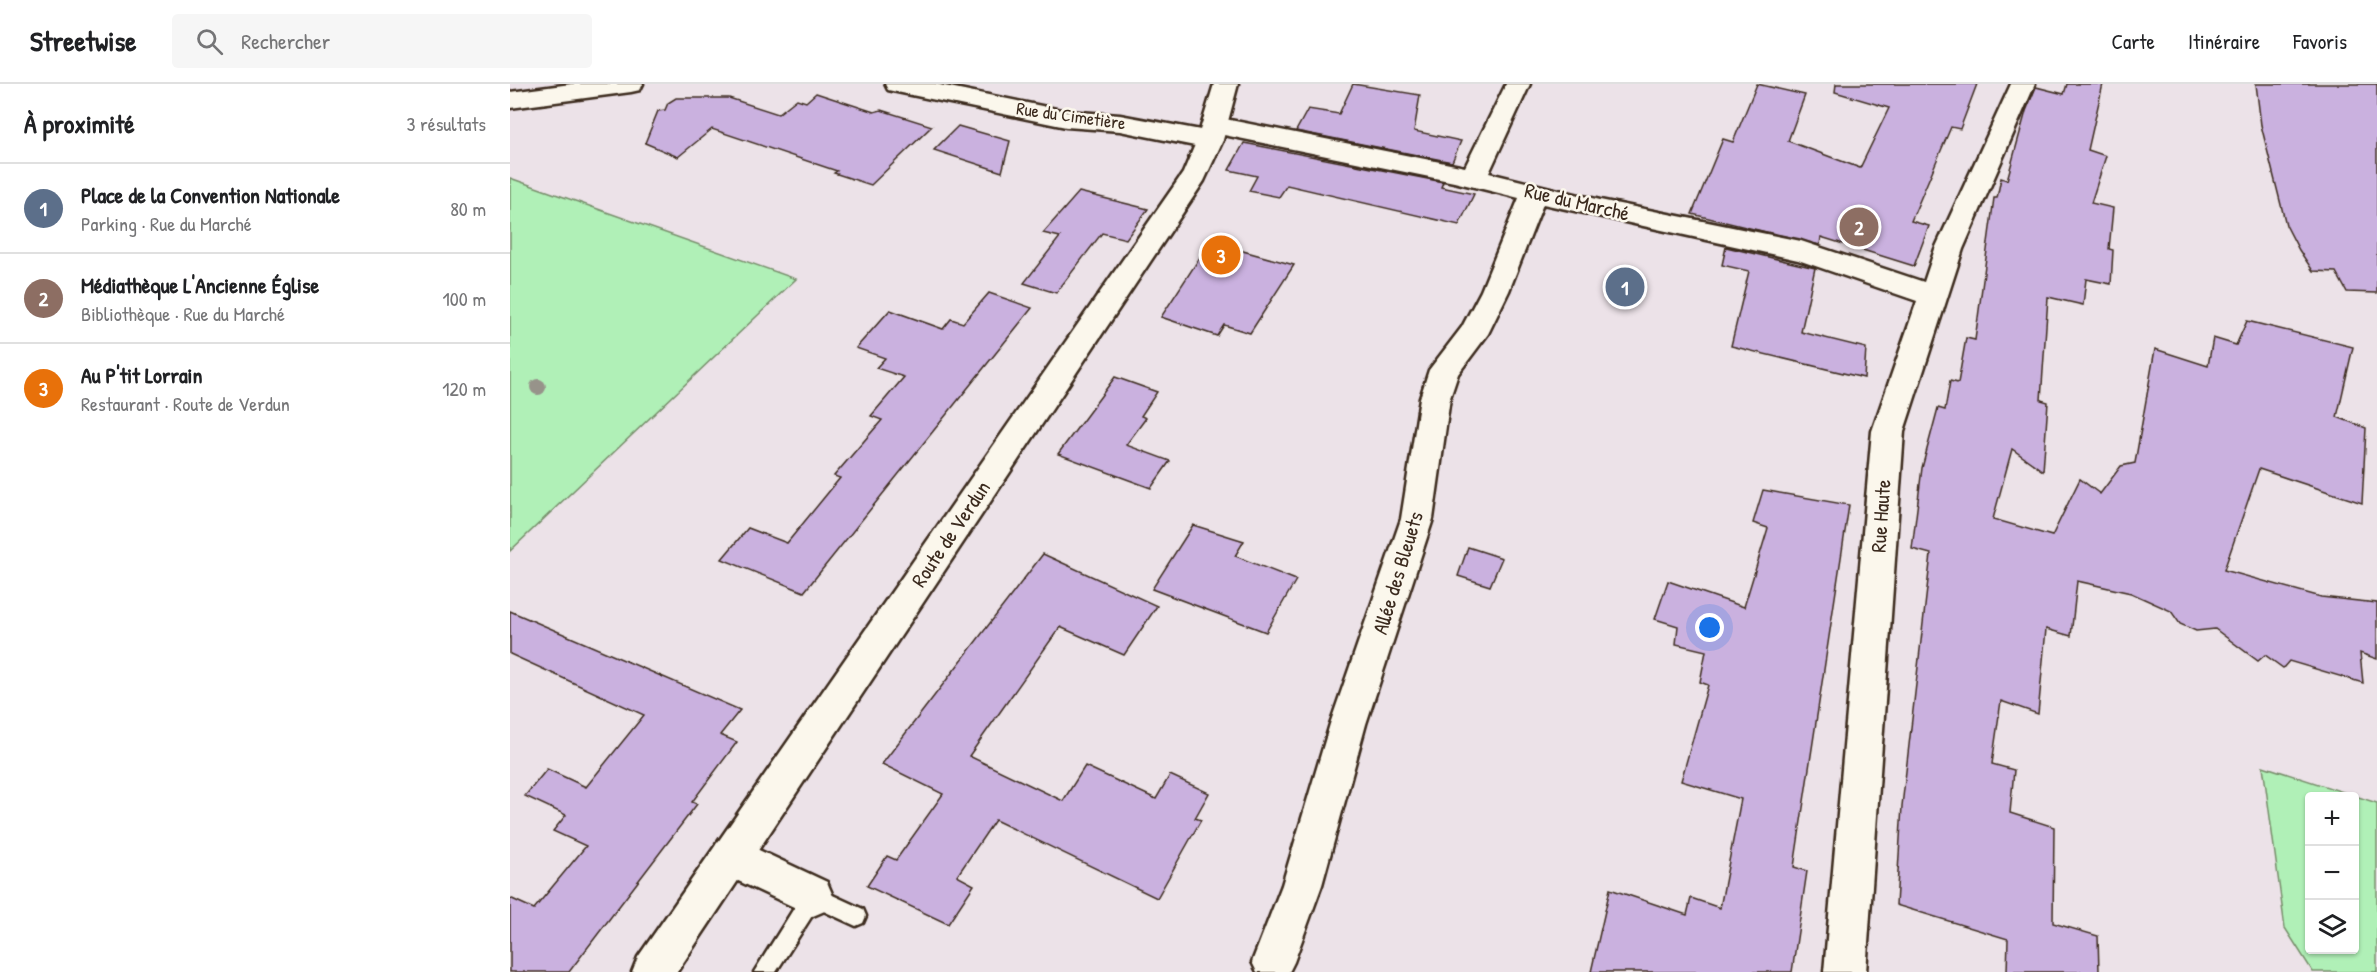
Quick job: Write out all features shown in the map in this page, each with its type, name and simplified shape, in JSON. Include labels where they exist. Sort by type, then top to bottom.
[{"type":"street","points":[[510,100],[631,84]]},
{"type":"street","name":"Rue du Cimetière","points":[[897,84],[1066,119],[1213,133]]},
{"type":"street","name":"Route de Verdun","points":[[653,972],[1195,175],[1213,133],[1226,84]]},
{"type":"street","points":[[1473,178],[1518,84]]},
{"type":"street","name":"Rue Haute","points":[[1845,972],[1888,431],[1949,249],[2023,84]]},
{"type":"street","name":"Rue du Marché","points":[[1213,133],[1473,178],[1711,238],[1802,251],[1934,296]]},
{"type":"street","name":"Allée des Bleuets","points":[[1271,967],[1302,885],[1348,724],[1417,519],[1438,389],[1444,370],[1473,333],[1495,291],[1534,192]]},
{"type":"street","points":[[731,857],[813,896]]},
{"type":"lane","points":[[764,972],[813,896],[856,916]]},
{"type":"green space","points":[[510,178],[796,279],[510,551]]},
{"type":"green space","points":[[2263,766],[2343,792],[2305,792],[2305,954],[2359,954],[2359,797],[2377,803],[2377,972],[2313,972],[2285,928]]},
{"type":"building","points":[[1353,84],[1420,95],[1414,131],[1461,141],[1452,162],[1296,131],[1308,109],[1339,114]]},
{"type":"building","points":[[1757,84],[1805,95],[1788,141],[1860,168],[1889,108],[1835,92],[1836,84],[1977,84],[1960,129],[1951,127],[1911,221],[1929,226],[1914,266],[1821,237],[1820,245],[1692,214],[1723,139],[1733,142]]},
{"type":"building","points":[[2067,84],[2103,84],[2088,150],[2106,156],[2091,203],[2113,208],[2109,249],[2113,250],[2111,284],[2086,279],[2083,305],[2048,297],[2041,400],[2048,402],[2043,471],[2012,449],[1993,519],[2052,536],[2080,479],[2100,494],[2121,466],[2135,463],[2155,349],[2208,366],[2213,338],[2236,345],[2247,321],[2353,347],[2337,417],[2366,428],[2362,503],[2259,469],[2224,570],[2321,597],[2377,603],[2377,659],[2360,653],[2363,683],[2289,661],[2283,668],[2265,655],[2258,661],[2215,629],[2196,631],[2180,624],[2171,611],[2131,593],[2077,581],[2071,636],[2046,629],[2038,714],[2001,701],[1992,764],[2014,770],[2010,813],[2054,827],[2053,923],[2098,936],[2099,972],[2007,972],[2008,939],[1896,905],[1902,806],[1931,554],[1912,549],[1922,468],[1938,408],[1945,410],[1950,381],[1958,383],[1966,338],[1975,340],[1994,198],[1997,198],[2001,178],[2007,180],[2026,111],[2036,87],[2064,94]]},
{"type":"building","points":[[2256,84],[2377,84],[2377,293],[2347,292],[2336,272],[2313,271],[2299,250],[2286,225],[2261,125]]},
{"type":"building","points":[[816,93],[874,112],[881,110],[932,126],[871,185],[834,173],[837,171],[712,129],[678,157],[645,143],[658,111],[665,110],[668,103],[676,98],[729,98],[778,114],[797,99],[806,102]]},
{"type":"building","points":[[958,126],[1010,141],[1002,172],[934,150]]},
{"type":"building","points":[[1244,143],[1443,182],[1441,187],[1474,194],[1459,225],[1287,185],[1279,197],[1249,191],[1257,176],[1229,170]]},
{"type":"building","points":[[1079,192],[1148,209],[1126,239],[1102,233],[1056,293],[1024,283],[1060,237],[1043,233]]},
{"type":"building","points":[[1210,242],[1294,265],[1250,333],[1224,325],[1217,336],[1161,317]]},
{"type":"building","points":[[1726,247],[1815,268],[1801,332],[1866,348],[1864,378],[1731,346],[1749,271],[1722,265]]},
{"type":"building","points":[[989,293],[1032,308],[804,592],[722,559],[748,528],[787,543],[840,478],[834,476],[882,420],[871,416],[904,377],[876,368],[885,358],[856,348],[890,310],[943,329],[951,319],[963,323]]},
{"type":"building","points":[[1115,377],[1157,392],[1141,416],[1146,418],[1126,445],[1170,461],[1151,488],[1058,454]]},
{"type":"building","points":[[1763,490],[1849,505],[1794,867],[1807,871],[1792,972],[1591,972],[1610,889],[1687,915],[1691,898],[1720,908],[1741,799],[1681,781],[1708,685],[1700,682],[1706,651],[1676,644],[1678,626],[1655,619],[1668,581],[1744,607],[1768,528],[1753,523]]},
{"type":"building","points":[[1193,525],[1244,541],[1235,556],[1296,580],[1266,632],[1152,589]]},
{"type":"building","points":[[1468,547],[1502,558],[1490,586],[1458,576]]},
{"type":"building","points":[[1043,554],[1157,606],[1124,655],[1060,627],[969,756],[1063,801],[1085,766],[1156,799],[1170,775],[1209,793],[1195,818],[1201,820],[1157,898],[995,820],[957,876],[974,885],[948,924],[867,886],[887,856],[896,860],[943,794],[882,764]]},
{"type":"building","points":[[510,611],[740,710],[720,735],[737,742],[692,802],[697,804],[569,972],[510,972],[510,898],[534,909],[586,846],[553,831],[566,815],[525,796],[547,769],[586,787],[644,715],[510,654]]},
{"type":"place","name":"Médiathèque L'Ancienne Église","points":[[1859,227]]},
{"type":"place","name":"Au P'tit Lorrain","points":[[1221,255]]},
{"type":"place","name":"Place de la Convention Nationale","points":[[1625,287]]}]
